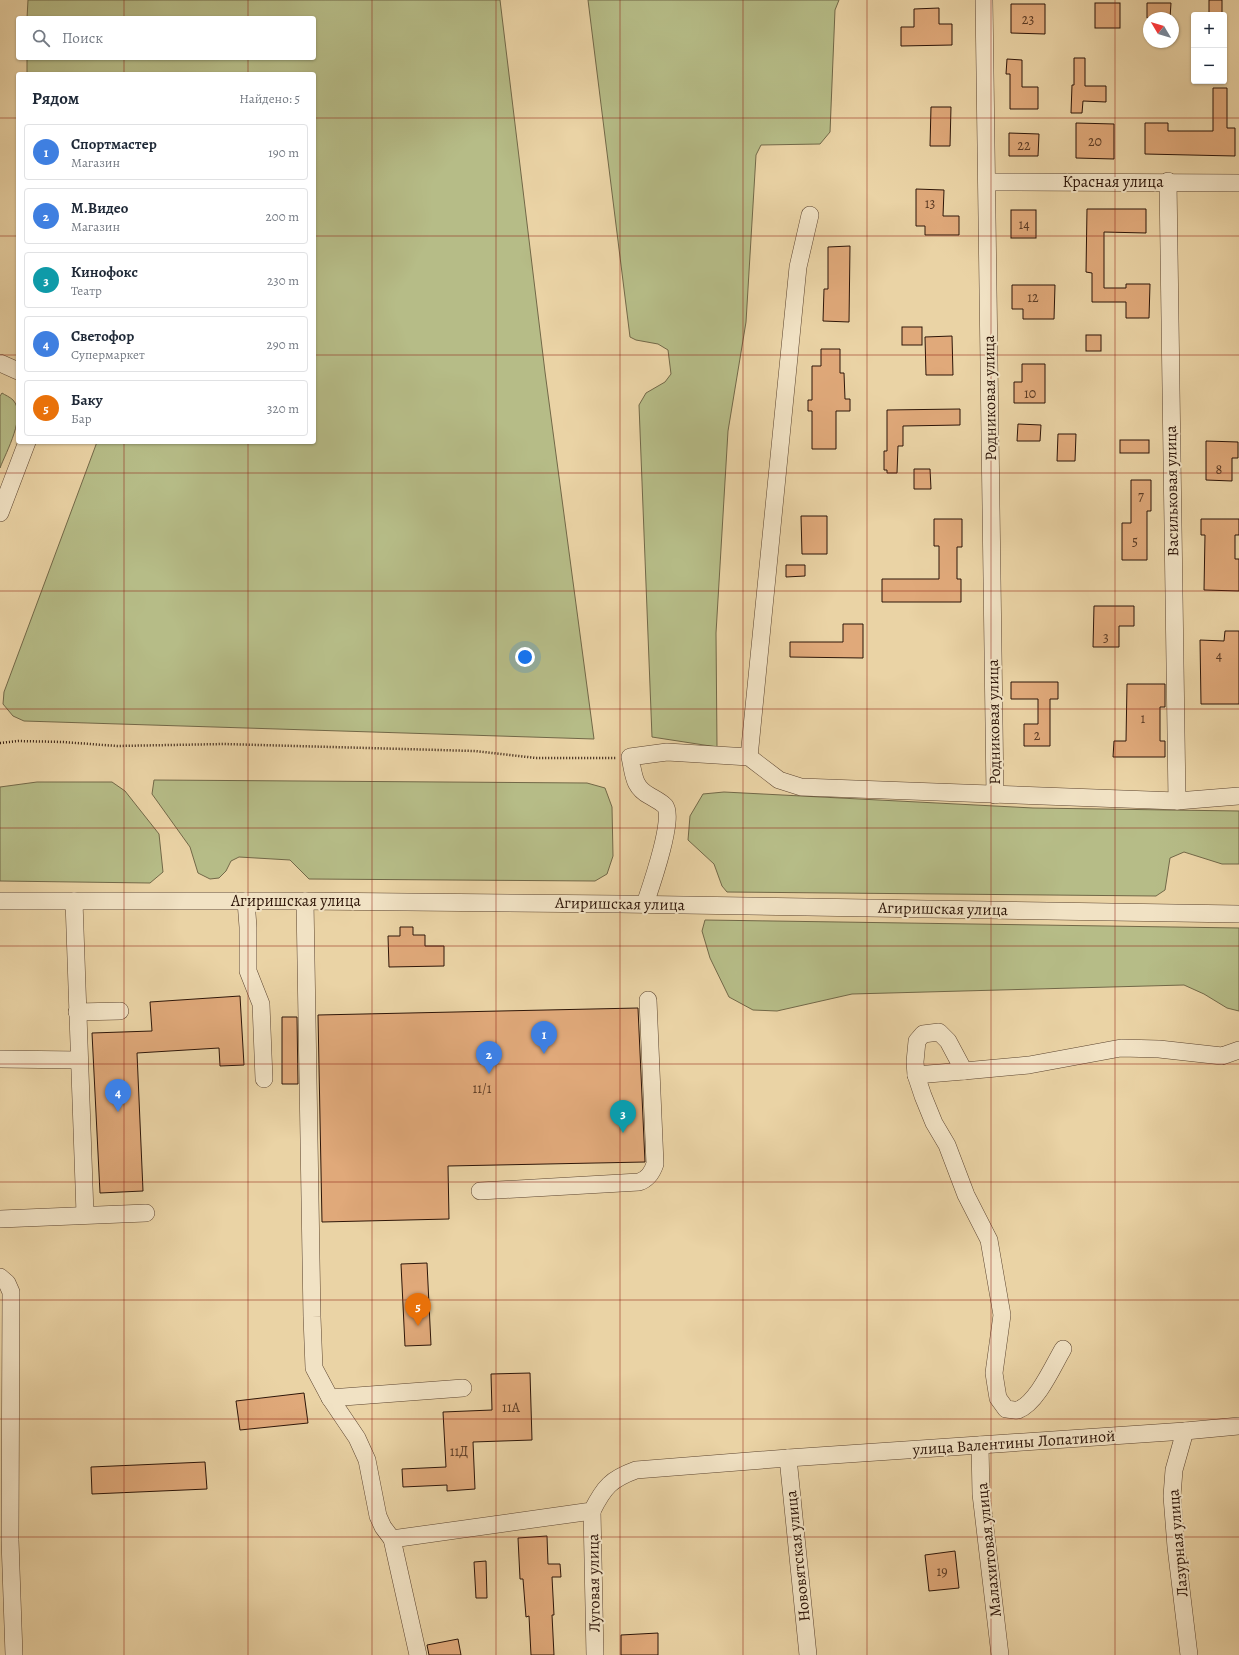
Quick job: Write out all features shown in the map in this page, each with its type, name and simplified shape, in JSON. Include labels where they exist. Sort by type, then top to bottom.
[{"type":"street","name":"Родниковая улица","points":[[984,0],[988,182],[995,795]]},
{"type":"street","name":"Красная улица","points":[[988,182],[1239,183]]},
{"type":"street","name":"Васильковая улица","points":[[1168,182],[1177,801]]},
{"type":"street","points":[[749,757],[798,267],[810,215]]},
{"type":"street","points":[[0,363],[16,370]]},
{"type":"street","points":[[0,514],[26,444]]},
{"type":"street","points":[[645,904],[660,855],[668,815],[666,808],[640,790],[637,786],[630,757],[667,752],[749,757],[779,780],[801,787],[1177,801],[1239,796]]},
{"type":"street","name":"Агиришская улица","points":[[0,901],[305,901],[645,904],[1239,914]]},
{"type":"street","points":[[74,901],[85,1214]]},
{"type":"street","points":[[246,901],[248,927],[248,971],[262,1004],[264,1078]]},
{"type":"street","points":[[305,901],[314,1368],[330,1398],[357,1438],[367,1460],[378,1516],[383,1527],[392,1539],[418,1655]]},
{"type":"street","points":[[480,1191],[639,1182],[646,1180],[652,1172],[655,1164],[648,1000]]},
{"type":"street","points":[[77,1012],[120,1011]]},
{"type":"street","points":[[964,1071],[944,1036],[939,1032],[923,1034],[917,1041],[915,1062],[916,1075],[934,1123],[947,1145],[966,1195],[989,1240],[1002,1315],[994,1373],[998,1398],[1006,1408],[1017,1410],[1028,1403],[1035,1395],[1063,1349]]},
{"type":"street","points":[[916,1075],[1029,1065],[1121,1048],[1159,1048],[1222,1056],[1239,1050]]},
{"type":"street","points":[[0,1059],[79,1060]]},
{"type":"street","points":[[0,1219],[85,1214],[146,1213]]},
{"type":"street","points":[[0,1277],[7,1283],[11,1292],[10,1540],[14,1655]]},
{"type":"street","points":[[330,1398],[463,1388]]},
{"type":"street","name":"улица Валентины Лопатиной","points":[[592,1511],[599,1497],[608,1486],[620,1476],[636,1470],[1239,1426]]},
{"type":"street","name":"Лазурная улица","points":[[1185,1431],[1174,1470],[1172,1496],[1176,1547],[1189,1655]]},
{"type":"street","name":"Малахитовая улица","points":[[980,1445],[981,1494],[1000,1655]]},
{"type":"street","name":"Нововятская улица","points":[[788,1458],[808,1655]]},
{"type":"street","points":[[392,1539],[592,1511]]},
{"type":"street","name":"Луговая улица","points":[[592,1511],[595,1655]]},
{"type":"path","points":[[0,743],[18,741],[63,742],[117,746],[240,744],[475,751],[536,758],[630,757]]},
{"type":"green space","points":[[28,0],[500,0],[545,372],[594,739],[24,721],[13,716],[3,704],[4,692],[96,444],[316,444],[316,72],[27,72],[27,60],[316,60],[316,16],[27,16]]},
{"type":"green space","points":[[588,0],[839,0],[835,10],[830,132],[820,144],[761,145],[756,155],[746,322],[728,431],[716,633],[717,747],[652,737],[639,405],[646,393],[665,382],[671,374],[668,350],[658,344],[636,340],[630,337]]},
{"type":"green space","points":[[2,393],[9,397],[16,405],[16,427],[0,468],[0,396]]},
{"type":"green space","points":[[154,780],[587,783],[605,788],[612,807],[613,856],[607,874],[595,881],[309,879],[290,860],[239,857],[231,861],[226,871],[219,878],[210,879],[198,873],[190,847],[152,794]]},
{"type":"green space","points":[[37,782],[112,782],[125,791],[159,834],[163,872],[150,883],[0,881],[0,787]]},
{"type":"green space","points":[[724,792],[1033,808],[1239,811],[1239,864],[1222,864],[1184,852],[1170,858],[1165,890],[1156,896],[727,892],[722,886],[714,864],[688,840],[690,816],[703,794]]},
{"type":"green space","points":[[705,920],[1239,928],[1239,1011],[1227,1008],[1204,994],[1184,985],[852,994],[777,1011],[753,1010],[729,997],[710,958],[702,931]]},
{"type":"building","points":[[1209,0],[1222,0],[1222,12],[1209,12]]},
{"type":"building","points":[[1095,3],[1120,3],[1120,28],[1095,28]]},
{"type":"building","points":[[1147,3],[1171,3],[1170,12],[1147,12]]},
{"type":"building","points":[[1011,4],[1045,4],[1045,34],[1011,33]]},
{"type":"building","points":[[939,8],[939,24],[952,24],[952,45],[901,46],[901,27],[914,27],[914,9]]},
{"type":"building","points":[[1074,58],[1085,58],[1085,86],[1106,86],[1106,102],[1083,101],[1082,113],[1071,113],[1072,85],[1074,85]]},
{"type":"building","points":[[1007,59],[1022,60],[1022,87],[1038,87],[1038,109],[1010,109],[1010,74],[1006,74]]},
{"type":"building","points":[[1213,88],[1227,88],[1227,128],[1235,128],[1235,156],[1145,154],[1145,123],[1168,123],[1168,131],[1213,131]]},
{"type":"building","points":[[931,107],[951,107],[950,146],[930,146]]},
{"type":"building","points":[[1076,123],[1114,124],[1114,159],[1076,158]]},
{"type":"building","points":[[1009,133],[1039,134],[1038,156],[1009,156]]},
{"type":"building","points":[[916,189],[944,190],[943,216],[959,216],[959,235],[925,235],[925,226],[916,226]]},
{"type":"building","points":[[1087,209],[1146,209],[1146,233],[1104,232],[1104,288],[1126,288],[1126,284],[1150,284],[1149,318],[1126,318],[1126,302],[1092,302],[1092,273],[1086,272]]},
{"type":"building","points":[[1011,210],[1036,210],[1036,238],[1011,238]]},
{"type":"building","points":[[850,246],[849,322],[823,321],[824,289],[828,289],[828,247]]},
{"type":"building","points":[[1012,285],[1055,285],[1054,319],[1023,319],[1023,309],[1012,309]]},
{"type":"building","points":[[902,327],[922,327],[922,345],[902,345]]},
{"type":"building","points":[[1086,335],[1101,335],[1101,351],[1086,351]]},
{"type":"building","points":[[952,336],[953,375],[926,375],[925,337]]},
{"type":"building","points":[[821,349],[840,349],[840,373],[844,373],[845,399],[850,399],[850,411],[836,411],[836,449],[812,449],[812,411],[808,411],[808,400],[812,400],[812,366],[821,366]]},
{"type":"building","points":[[1022,364],[1045,364],[1045,403],[1014,403],[1014,382],[1022,382]]},
{"type":"building","points":[[960,409],[960,425],[903,426],[903,446],[898,446],[897,473],[887,473],[887,470],[884,470],[884,451],[887,451],[887,410]]},
{"type":"building","points":[[1018,424],[1041,425],[1040,441],[1017,441]]},
{"type":"building","points":[[1058,434],[1076,434],[1075,461],[1057,461]]},
{"type":"building","points":[[1120,440],[1149,440],[1149,453],[1120,453]]},
{"type":"building","points":[[1206,441],[1238,442],[1238,458],[1232,458],[1232,481],[1206,480]]},
{"type":"building","points":[[914,469],[930,469],[931,489],[914,489]]},
{"type":"building","points":[[1131,480],[1151,480],[1151,511],[1147,511],[1147,560],[1122,560],[1122,523],[1131,523]]},
{"type":"building","points":[[801,516],[827,516],[827,554],[802,554]]},
{"type":"building","points":[[934,519],[962,519],[962,547],[957,547],[957,579],[961,579],[961,602],[882,602],[882,579],[939,579],[939,546],[934,546]]},
{"type":"building","points":[[1201,519],[1239,519],[1239,535],[1235,535],[1235,559],[1239,559],[1239,591],[1204,590],[1205,535],[1201,535]]},
{"type":"building","points":[[786,565],[805,565],[805,576],[786,577]]},
{"type":"building","points":[[1094,606],[1134,606],[1134,626],[1119,626],[1119,647],[1093,647]]},
{"type":"building","points":[[843,624],[863,624],[863,658],[790,657],[790,642],[843,642]]},
{"type":"building","points":[[1225,631],[1239,631],[1239,704],[1201,704],[1200,640],[1224,641]]},
{"type":"building","points":[[1011,682],[1058,682],[1058,699],[1050,699],[1050,746],[1024,746],[1024,724],[1038,724],[1038,699],[1011,699]]},
{"type":"building","points":[[1127,684],[1165,684],[1165,707],[1160,707],[1160,741],[1165,741],[1165,757],[1113,757],[1114,741],[1126,741]]},
{"type":"building","points":[[400,927],[413,927],[413,935],[425,935],[425,946],[444,946],[444,966],[389,967],[388,936],[400,936]]},
{"type":"building","points":[[240,996],[244,1065],[220,1066],[219,1048],[137,1053],[143,1191],[100,1193],[92,1033],[152,1031],[150,1002]]},
{"type":"building","points":[[638,1008],[645,1162],[448,1166],[449,1219],[322,1222],[318,1015]]},
{"type":"building","points":[[282,1017],[297,1017],[298,1084],[282,1084]]},
{"type":"building","points":[[427,1263],[431,1345],[405,1346],[401,1264]]},
{"type":"building","points":[[530,1373],[532,1440],[473,1442],[475,1489],[447,1491],[447,1485],[403,1487],[402,1469],[446,1467],[443,1412],[492,1410],[491,1374]]},
{"type":"building","points":[[304,1393],[308,1423],[240,1430],[236,1401]]},
{"type":"building","points":[[205,1462],[207,1489],[92,1494],[91,1467]]},
{"type":"building","points":[[547,1536],[548,1564],[560,1564],[561,1577],[552,1577],[554,1655],[531,1655],[529,1616],[526,1617],[523,1579],[520,1579],[518,1538]]},
{"type":"building","points":[[955,1551],[959,1588],[929,1591],[925,1555]]},
{"type":"building","points":[[486,1561],[487,1598],[476,1598],[474,1562]]},
{"type":"building","points":[[658,1633],[658,1655],[621,1655],[621,1635]]},
{"type":"building","points":[[458,1639],[461,1655],[429,1655],[427,1645]]},
{"type":"place","name":"Спортмастер","points":[[544,1054]]},
{"type":"place","name":"М.Видео","points":[[489,1074]]},
{"type":"place","name":"Светофор","points":[[118,1112]]},
{"type":"place","name":"Кинофокс","points":[[623,1133]]},
{"type":"place","name":"Баку","points":[[418,1326]]}]
